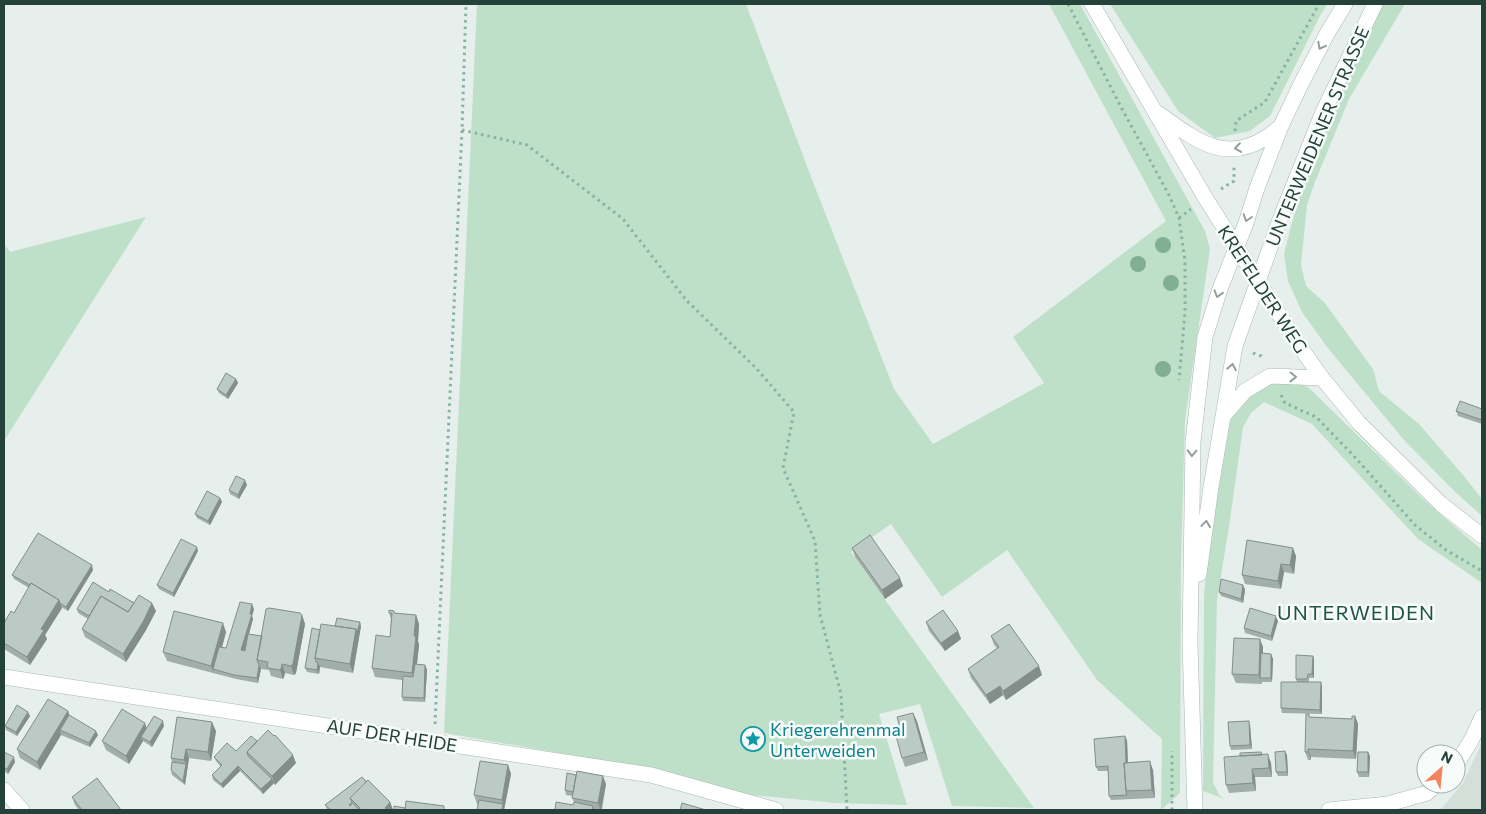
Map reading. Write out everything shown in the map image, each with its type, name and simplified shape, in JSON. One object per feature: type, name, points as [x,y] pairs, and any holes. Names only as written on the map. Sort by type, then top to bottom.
[{"type":"street","name":"KREFELDER WEG","points":[[1092,4],[1206,200],[1298,344],[1322,378],[1359,423],[1441,504],[1482,536]]},
{"type":"street","name":"UNTERWEIDENER STRASSE","points":[[1195,810],[1190,642],[1192,442],[1205,337],[1220,289],[1281,126],[1328,32],[1346,4]]},
{"type":"street","name":"UNTERWEIDENER STRASSE","points":[[1190,642],[1211,487],[1235,346],[1281,217],[1323,112],[1375,4]]},
{"type":"street","name":"UNTERWEIDENER STRASSE","points":[[1152,109],[1202,143],[1218,148],[1234,149],[1250,146],[1265,139],[1281,126]]},
{"type":"street","points":[[1224,415],[1245,391],[1270,376],[1322,378]]},
{"type":"street","name":"AUF DER HEIDE","points":[[4,676],[650,775],[776,810]]},
{"type":"street","points":[[1466,749],[1482,717]]},
{"type":"street","points":[[4,790],[22,810]]},
{"type":"street","points":[[1329,810],[1388,804],[1423,794]]},
{"type":"path","points":[[435,742],[466,4]]},
{"type":"path","points":[[1068,4],[1120,107],[1176,210],[1179,218],[1185,261],[1185,312],[1182,332],[1205,337]]},
{"type":"path","points":[[1206,200],[1234,181],[1236,121],[1265,102],[1319,4]]},
{"type":"path","points":[[462,130],[526,145],[623,219],[687,301],[756,368],[794,412],[783,468],[815,541],[820,615],[841,694],[847,810]]},
{"type":"path","points":[[1235,346],[1261,356],[1285,403],[1316,417],[1415,525],[1446,550],[1482,571]]},
{"type":"shaded area","points":[[1482,742],[1482,810],[1440,810],[1454,794],[1466,794],[1466,777]]},
{"type":"green space","points":[[477,4],[746,4],[894,389],[933,444],[1044,383],[1013,337],[1166,221],[1049,4],[1080,4],[1205,231],[1210,249],[1185,420],[1181,562],[1180,793],[1161,810],[1162,739],[1097,680],[1007,550],[942,597],[891,524],[851,552],[1034,808],[952,806],[920,704],[879,714],[907,805],[836,803],[729,793],[663,771],[444,733]]},
{"type":"green space","points":[[1110,4],[1327,4],[1270,116],[1250,131],[1215,138],[1178,111]]},
{"type":"green space","points":[[1383,4],[1405,4],[1349,99],[1315,182],[1307,205],[1301,265],[1306,286],[1324,302],[1373,369],[1379,391],[1419,424],[1463,475],[1482,499],[1482,516],[1453,490],[1404,440],[1327,347],[1302,312],[1288,281],[1284,254],[1297,203],[1359,48]]},
{"type":"green space","points":[[146,217],[4,441],[4,244],[10,252]]},
{"type":"green space","points":[[1275,380],[1294,380],[1309,388],[1424,500],[1482,550],[1482,583],[1418,539],[1312,424],[1264,402],[1251,413],[1243,427],[1217,600],[1213,782],[1219,795],[1225,799],[1203,791],[1204,596],[1209,543],[1231,417],[1239,400]]},
{"type":"building","points":[[226,373],[236,379],[226,395],[217,389]]},
{"type":"building","points":[[1460,401],[1482,409],[1482,420],[1456,411]]},
{"type":"building","points":[[236,476],[245,480],[238,495],[229,490]]},
{"type":"building","points":[[207,491],[220,498],[208,521],[195,514]]},
{"type":"building","points":[[38,533],[92,565],[66,607],[59,600],[31,583],[30,585],[12,575]]},
{"type":"building","points":[[870,535],[900,578],[882,590],[852,548]]},
{"type":"building","points":[[181,539],[197,547],[173,593],[157,585]]},
{"type":"building","points":[[1247,540],[1293,548],[1290,565],[1281,564],[1278,581],[1242,575]]},
{"type":"building","points":[[1221,579],[1243,585],[1241,599],[1219,592]]},
{"type":"building","points":[[93,582],[109,592],[110,589],[134,603],[128,612],[101,596],[89,616],[77,609]]},
{"type":"building","points":[[31,583],[59,600],[41,629],[44,630],[27,657],[4,643],[4,623],[11,611],[14,613]]},
{"type":"building","points":[[139,595],[152,603],[143,622],[123,654],[82,629],[101,596],[128,612]]},
{"type":"building","points":[[240,602],[252,604],[250,614],[252,614],[241,650],[245,651],[248,634],[262,636],[257,660],[259,665],[257,678],[234,675],[213,669],[219,647],[226,648]]},
{"type":"building","points":[[1250,608],[1276,616],[1271,636],[1244,628]]},
{"type":"building","points":[[266,609],[300,613],[302,615],[293,664],[291,666],[282,664],[280,670],[268,668],[268,662],[257,660]]},
{"type":"building","points":[[389,610],[394,611],[394,613],[416,615],[412,673],[372,668],[376,635],[390,637],[392,613],[389,613]]},
{"type":"building","points":[[943,610],[958,631],[941,643],[926,622]]},
{"type":"building","points":[[174,611],[223,623],[211,666],[163,652]]},
{"type":"building","points":[[337,618],[360,622],[357,633],[356,629],[335,626]]},
{"type":"building","points":[[321,624],[356,629],[350,664],[315,658]]},
{"type":"building","points":[[1009,624],[1039,666],[1003,691],[1000,686],[986,695],[968,669],[999,647],[991,636]]},
{"type":"building","points":[[312,628],[320,630],[315,658],[318,663],[317,670],[305,668]]},
{"type":"building","points":[[1234,638],[1260,639],[1259,675],[1232,674]]},
{"type":"building","points":[[1261,653],[1271,654],[1271,678],[1260,678]]},
{"type":"building","points":[[1296,655],[1313,656],[1312,674],[1308,674],[1307,679],[1296,679]]},
{"type":"building","points":[[415,664],[425,665],[424,698],[402,697],[403,676],[413,677]]},
{"type":"building","points":[[1281,682],[1321,682],[1320,710],[1281,708]]},
{"type":"building","points":[[48,699],[68,711],[37,762],[17,749]]},
{"type":"building","points":[[17,705],[28,712],[16,732],[5,726]]},
{"type":"building","points":[[122,709],[145,723],[126,756],[102,741]]},
{"type":"building","points":[[913,713],[924,752],[902,758],[895,732],[901,731],[897,717]]},
{"type":"building","points":[[1306,714],[1309,714],[1309,717],[1352,719],[1352,716],[1355,716],[1353,751],[1308,749],[1308,752],[1305,752]]},
{"type":"building","points":[[69,715],[96,731],[89,743],[60,730]]},
{"type":"building","points":[[154,716],[163,721],[150,742],[141,737]]},
{"type":"building","points":[[177,717],[212,722],[208,752],[186,749],[184,760],[171,758]]},
{"type":"building","points":[[1249,721],[1250,745],[1230,746],[1228,722]]},
{"type":"building","points":[[268,730],[293,755],[272,776],[247,752]]},
{"type":"building","points":[[251,736],[257,741],[247,752],[248,756],[272,779],[261,789],[238,766],[221,784],[212,775],[222,765],[214,757],[227,743],[236,751]]},
{"type":"building","points":[[1125,736],[1126,763],[1124,763],[1127,795],[1109,796],[1108,766],[1096,767],[1094,739]]},
{"type":"building","points":[[1285,751],[1287,772],[1276,772],[1275,752]]},
{"type":"building","points":[[4,752],[14,757],[7,769],[4,768]]},
{"type":"building","points":[[1261,752],[1262,755],[1240,756],[1240,753]]},
{"type":"building","points":[[1358,752],[1368,752],[1368,772],[1357,772]]},
{"type":"building","points":[[1268,754],[1269,768],[1252,769],[1253,783],[1226,785],[1224,757]]},
{"type":"building","points":[[480,761],[508,765],[502,800],[474,795]]},
{"type":"building","points":[[1150,761],[1152,790],[1126,791],[1124,763]]},
{"type":"building","points":[[172,762],[186,764],[183,781],[171,770]]},
{"type":"building","points":[[577,771],[603,776],[598,803],[572,798]]},
{"type":"building","points":[[567,773],[576,775],[573,792],[565,790]]},
{"type":"building","points":[[362,777],[366,782],[350,798],[352,802],[349,805],[353,803],[359,810],[331,810],[325,805]]},
{"type":"building","points":[[97,778],[121,810],[82,810],[72,797]]},
{"type":"building","points":[[368,780],[390,802],[385,808],[387,810],[359,810],[360,808],[350,798]]},
{"type":"building","points":[[479,800],[503,804],[502,810],[477,810]]},
{"type":"building","points":[[406,801],[444,806],[444,810],[405,810]]},
{"type":"building","points":[[556,802],[573,805],[574,802],[593,806],[592,810],[555,810]]},
{"type":"building","points":[[682,803],[706,810],[680,810]]},
{"type":"building","points":[[394,806],[405,808],[405,810],[394,810]]},
{"type":"place","name":"Kriegerehrenmal Unterweiden","points":[[753,739]]},
{"type":"district","name":"UNTERWEIDEN","points":[[1356,612]]}]
